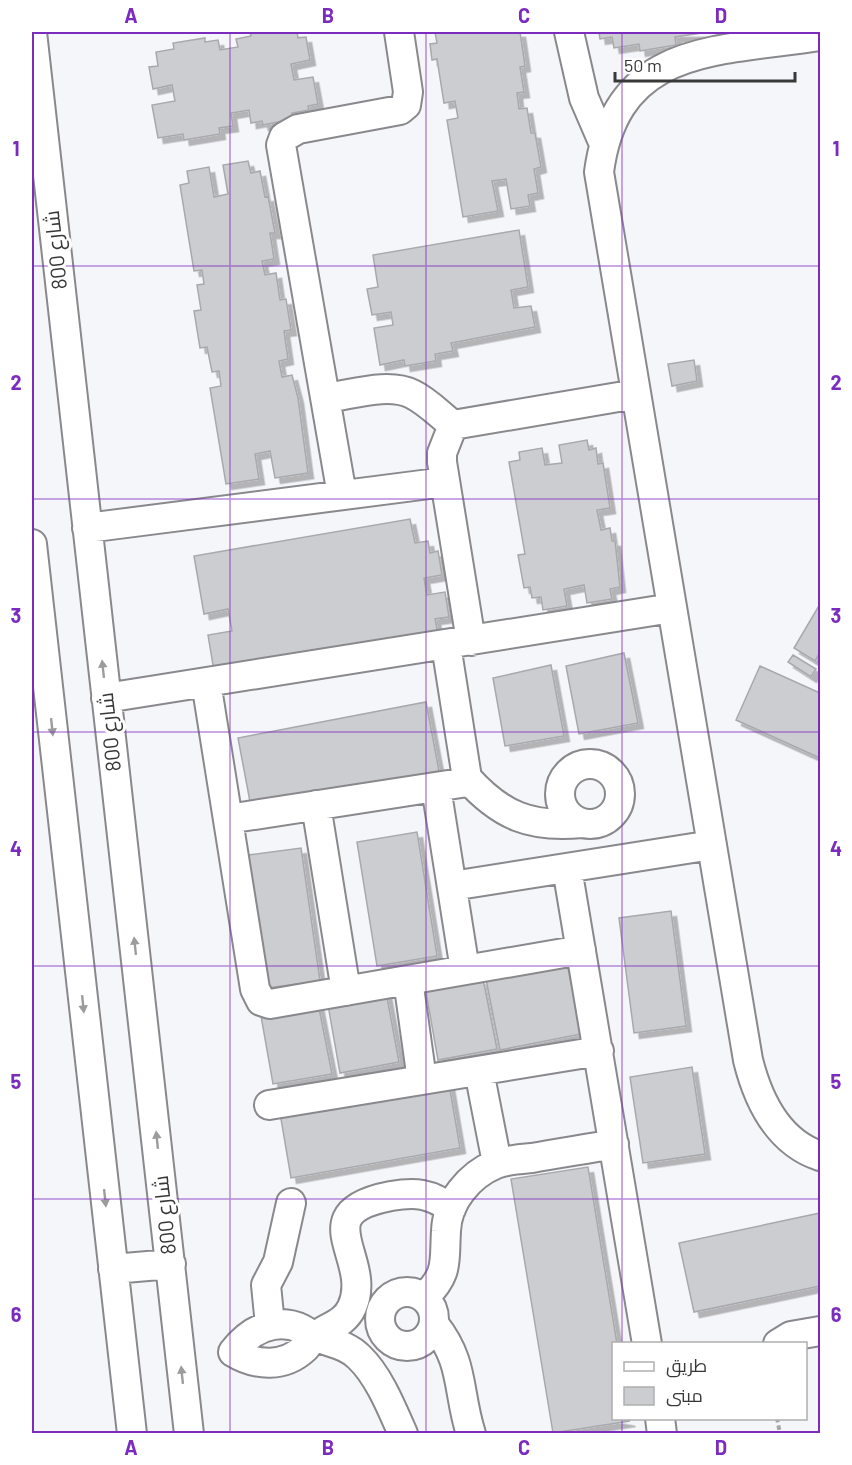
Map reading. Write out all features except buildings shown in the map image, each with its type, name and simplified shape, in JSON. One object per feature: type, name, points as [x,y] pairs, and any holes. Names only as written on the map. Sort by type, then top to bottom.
[{"type":"street","name":"شارع 800","points":[[32,32],[189,1434]]},
{"type":"street","points":[[342,495],[281,145],[284,137],[298,129],[400,110],[406,105],[408,92],[399,32]]},
{"type":"street","points":[[569,32],[584,98],[603,142]]},
{"type":"street","points":[[820,36],[758,38],[686,57],[658,69],[633,88],[615,113],[603,142],[599,172],[755,1089],[769,1116],[789,1138],[820,1156]]},
{"type":"street","points":[[325,398],[401,390],[414,395],[453,425],[636,394]]},
{"type":"street","points":[[453,425],[442,453],[467,778],[484,798],[514,816],[530,822],[556,825],[587,824],[598,863]]},
{"type":"street","points":[[87,528],[445,482]]},
{"type":"street","points":[[32,544],[132,1434]]},
{"type":"street","points":[[106,698],[672,608]]},
{"type":"street","points":[[206,682],[255,989],[261,1001],[270,1004],[581,950]]},
{"type":"street","points":[[228,819],[461,783],[467,778]]},
{"type":"street","points":[[436,787],[465,970]]},
{"type":"street","points":[[316,805],[346,991]]},
{"type":"street","points":[[452,886],[712,845]]},
{"type":"street","points":[[567,868],[647,1342]]},
{"type":"street","points":[[408,980],[422,1080]]},
{"type":"street","points":[[269,1105],[599,1051]]},
{"type":"street","points":[[478,1071],[497,1163]]},
{"type":"street","points":[[465,1430],[459,1367],[429,1311],[407,1292],[389,1299],[383,1306],[380,1324],[390,1341],[408,1347],[425,1340],[429,1311],[445,1270],[446,1230],[451,1209],[462,1189],[477,1174],[497,1163],[614,1144]]},
{"type":"street","points":[[403,1434],[370,1369],[359,1356],[330,1339],[314,1336],[301,1328],[286,1324],[270,1325],[255,1330],[242,1340],[233,1352],[246,1360],[261,1364],[277,1363],[292,1358],[305,1348],[314,1336],[342,1321],[352,1308],[356,1292],[345,1225],[350,1214],[358,1205],[414,1192],[440,1200],[451,1209]]},
{"type":"street","points":[[270,1325],[266,1285],[278,1262],[291,1203]]},
{"type":"street","points":[[113,1269],[171,1264]]},
{"type":"street","points":[[314,1336],[380,1324]]},
{"type":"street","points":[[781,1342],[791,1336],[820,1331]]}]
